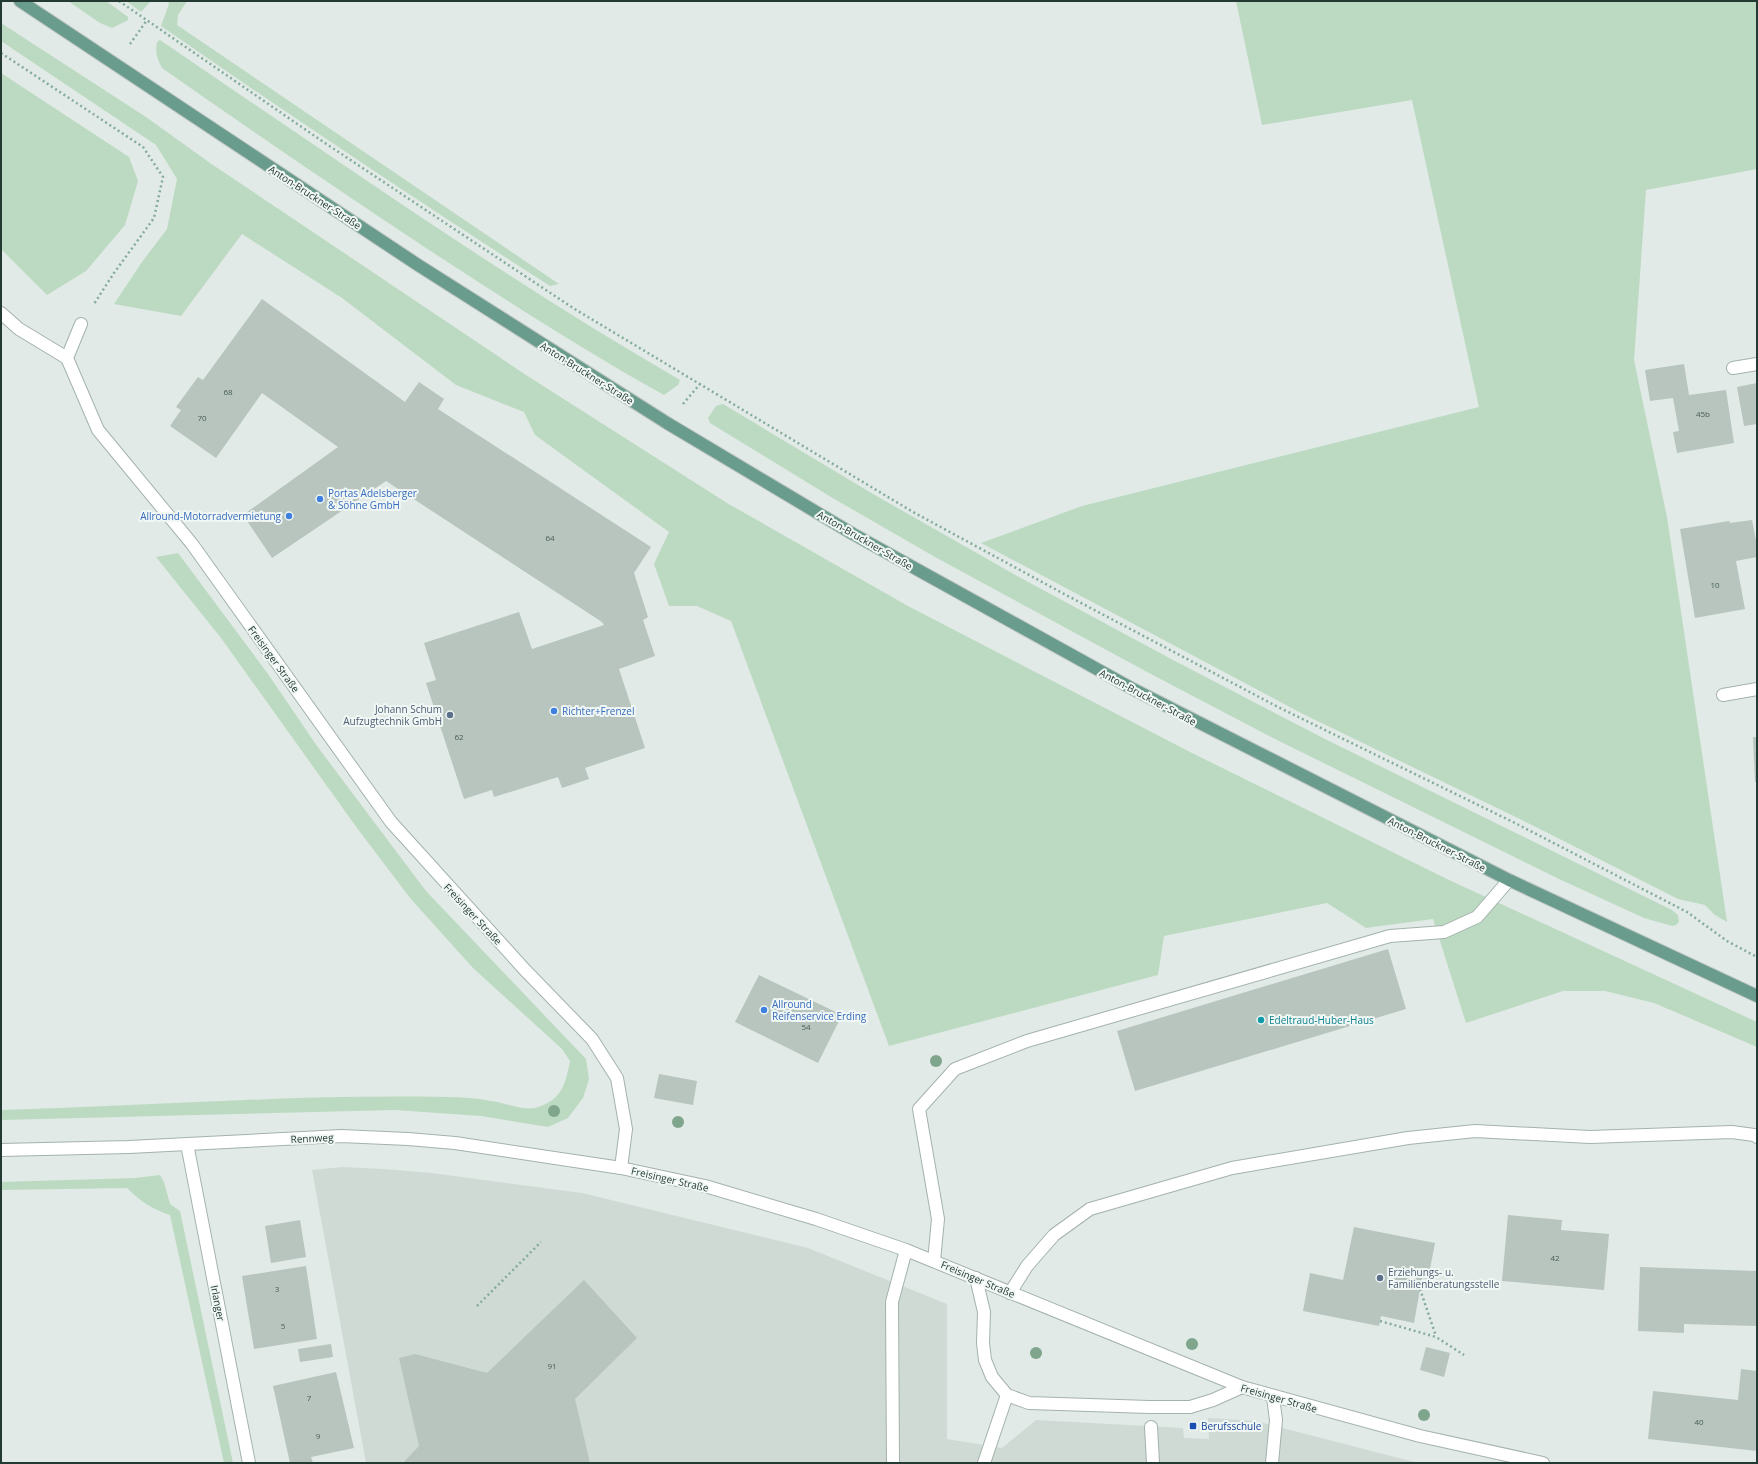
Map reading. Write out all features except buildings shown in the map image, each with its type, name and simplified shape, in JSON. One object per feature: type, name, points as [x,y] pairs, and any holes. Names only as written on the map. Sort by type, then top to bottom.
[{"type":"main road","name":"Anton-Bruckner-Straße","points":[[20,1],[418,265],[667,423],[853,534],[1133,690],[1509,880],[1757,996]]},
{"type":"street","points":[[1,313],[19,329],[67,358],[81,324]]},
{"type":"street","name":"Freisinger Straße","points":[[67,358],[98,430],[192,544],[391,822],[525,970],[592,1039],[617,1078],[626,1129],[621,1168],[705,1186],[816,1219],[906,1250],[1242,1387],[1273,1397],[1420,1436],[1543,1463]]},
{"type":"street","points":[[1733,368],[1757,364]]},
{"type":"street","points":[[1723,695],[1757,689]]},
{"type":"street","points":[[934,1261],[938,1219],[919,1109],[955,1069],[1027,1041],[1390,936],[1444,932],[1477,917],[1509,880]]},
{"type":"street","points":[[1010,1293],[1027,1266],[1054,1234],[1090,1209],[1232,1168],[1408,1138],[1475,1131],[1590,1137],[1732,1132],[1754,1135],[1757,1137]]},
{"type":"street","name":"Rennweg","points":[[1,1150],[129,1148],[341,1136],[408,1139],[491,1147],[621,1168]]},
{"type":"street","name":"Irlanger","points":[[187,1144],[249,1463]]},
{"type":"street","points":[[893,1463],[892,1302],[906,1250]]},
{"type":"street","points":[[976,1278],[984,1312],[985,1360],[992,1378],[1007,1395],[1029,1403],[1190,1407],[1213,1400],[1242,1387]]},
{"type":"street","points":[[984,1463],[1007,1395]]},
{"type":"street","points":[[1272,1463],[1276,1420],[1273,1397]]},
{"type":"street","points":[[1151,1427],[1153,1463]]},
{"type":"path","points":[[119,1],[322,141],[573,308],[913,512],[1278,707],[1513,822],[1687,912],[1727,941],[1757,957]]},
{"type":"path","points":[[116,66],[147,20]]},
{"type":"path","points":[[1,53],[143,146],[163,177],[154,218],[114,272],[81,324]]},
{"type":"path","points":[[477,1306],[541,1242]]},
{"type":"path","points":[[1420,1289],[1436,1337]]},
{"type":"path","points":[[1380,1321],[1436,1337],[1464,1355]]},
{"type":"shaded area","points":[[342,1167],[432,1173],[582,1193],[808,1248],[947,1304],[947,1439],[1002,1448],[1036,1420],[1183,1428],[1184,1438],[1209,1439],[1208,1418],[1256,1421],[1418,1463],[366,1463],[312,1170]]},
{"type":"green space","points":[[68,1],[106,1],[128,17],[128,20],[112,28],[100,23]]},
{"type":"green space","points":[[126,1],[151,1],[141,12]]},
{"type":"green space","points":[[167,1],[187,1],[178,15],[177,25],[559,284],[550,286],[354,158],[161,26],[169,4]]},
{"type":"green space","points":[[1236,1],[1757,1],[1757,169],[1646,190],[1634,360],[1667,517],[1727,922],[1715,915],[1705,905],[1678,899],[1534,826],[1303,714],[981,543],[1082,506],[1479,407],[1412,100],[1262,125]]},
{"type":"green space","points":[[1,23],[146,117],[210,163],[526,375],[727,503],[908,606],[1192,753],[1449,880],[1757,1022],[1757,1047],[1654,1003],[1605,991],[1563,991],[1466,1023],[1433,919],[1366,928],[1327,903],[1164,936],[1158,975],[889,1046],[731,621],[697,606],[669,606],[654,564],[669,532],[535,435],[524,412],[456,385],[342,298],[242,234],[181,316],[114,304],[142,262],[167,229],[177,179],[156,145],[1,41]]},
{"type":"green space","points":[[160,40],[352,171],[482,257],[613,340],[680,380],[678,385],[664,395],[574,343],[429,250],[162,68],[156,52],[157,42]]},
{"type":"green space","points":[[1,73],[129,157],[138,181],[125,225],[86,271],[47,295],[1,249]]},
{"type":"green space","points":[[723,404],[873,494],[1019,577],[1173,660],[1325,739],[1672,910],[1678,915],[1679,922],[1672,926],[1644,918],[1559,879],[1277,740],[1149,673],[935,557],[831,497],[710,423],[708,418],[716,406]]},
{"type":"green space","points":[[178,553],[268,674],[317,746],[426,891],[586,1059],[589,1079],[583,1098],[568,1118],[548,1127],[481,1116],[395,1110],[1,1120],[1,1110],[334,1097],[463,1097],[497,1102],[522,1108],[535,1108],[548,1103],[559,1094],[565,1082],[570,1061],[562,1049],[473,968],[410,898],[357,828],[221,638],[156,557]]},
{"type":"green space","points":[[160,1175],[164,1182],[170,1204],[180,1211],[233,1463],[224,1463],[170,1215],[147,1204],[127,1188],[1,1190],[1,1182],[135,1178]]},
{"type":"place","name":"Portas Adelsberger & Söhne GmbH","points":[[320,499]]},
{"type":"place","name":"Allround-Motorradvermietung","points":[[289,516]]},
{"type":"place","name":"Richter+Frenzel","points":[[554,711]]},
{"type":"place","name":"Johann Schum Aufzugtechnik GmbH","points":[[450,715]]},
{"type":"place","name":"Allround Reifenservice Erding","points":[[764,1010]]},
{"type":"place","name":"Edeltraud-Huber-Haus","points":[[1261,1020]]},
{"type":"place","name":"Erziehungs- u. Familienberatungsstelle","points":[[1380,1278]]},
{"type":"place","name":"Berufsschule","points":[[1193,1426]]}]
